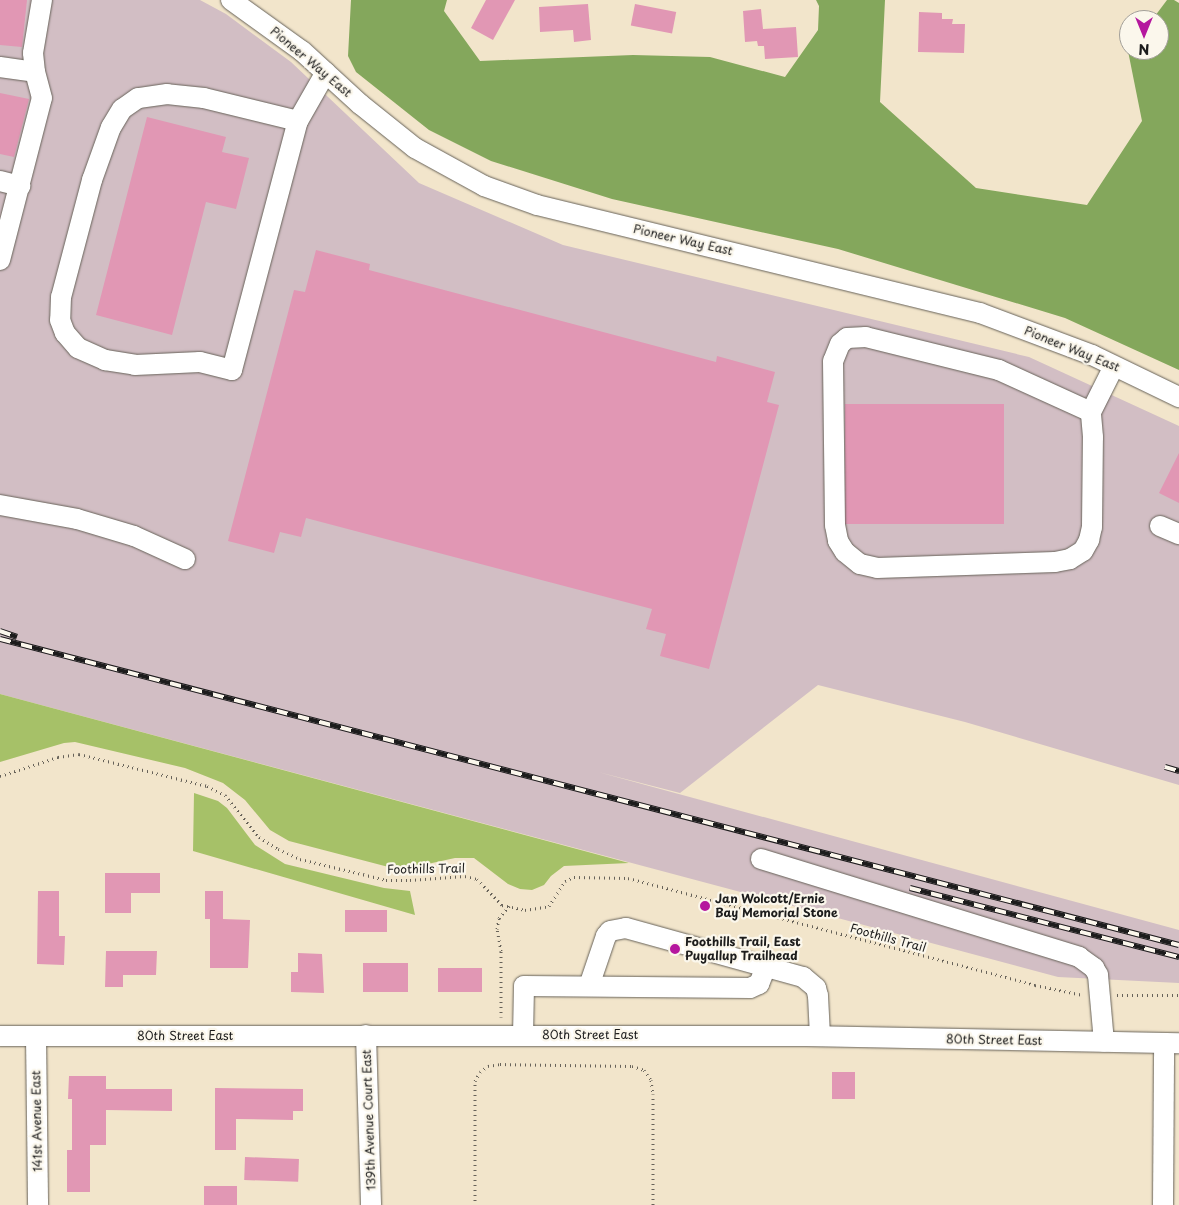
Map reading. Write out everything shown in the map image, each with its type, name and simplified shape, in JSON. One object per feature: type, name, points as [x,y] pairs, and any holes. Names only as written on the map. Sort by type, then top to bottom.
[{"type":"street","points":[[0,260],[42,98],[35,72],[33,53],[42,0]]},
{"type":"street","name":"Pioneer Way East","points":[[231,0],[287,39],[415,148],[484,186],[537,205],[980,313],[1092,355],[1179,397]]},
{"type":"street","points":[[0,67],[35,72]]},
{"type":"street","points":[[298,121],[204,98],[167,94],[138,98],[122,109],[111,127],[92,180],[61,297],[60,320],[65,333],[78,348],[105,360],[135,365],[200,362],[232,370],[298,121],[326,72]]},
{"type":"street","points":[[0,181],[20,186]]},
{"type":"street","points":[[1091,412],[999,370],[866,337],[847,338],[840,344],[833,361],[835,525],[838,541],[845,552],[860,564],[876,568],[1055,562],[1070,559],[1083,551],[1089,540],[1092,527],[1093,437],[1091,412],[1114,366]]},
{"type":"street","points":[[0,505],[77,519],[134,536],[185,559]]},
{"type":"street","points":[[1160,526],[1179,534]]},
{"type":"street","points":[[761,859],[1078,957],[1094,968],[1098,975],[1104,1042]]},
{"type":"street","points":[[589,986],[606,936],[610,931],[626,928],[803,977],[816,988],[820,1036]]},
{"type":"street","points":[[523,1035],[524,986],[750,988],[759,984],[766,967]]},
{"type":"street","name":"139th Avenue Court East","points":[[366,1035],[371,1205]]},
{"type":"street","name":"80th Street East","points":[[0,1036],[820,1036],[1171,1043]]},
{"type":"street","name":"141st Avenue East","points":[[36,1036],[38,1205]]},
{"type":"street","points":[[1163,1205],[1171,1043]]},
{"type":"path","name":"Foothills Trail","points":[[0,776],[58,757],[79,754],[198,784],[225,795],[259,837],[278,849],[300,858],[386,880],[465,876],[477,879],[502,904],[525,910],[549,906],[565,881],[574,877],[628,878],[1035,985],[1081,994],[1179,995]]},
{"type":"path","points":[[501,1017],[501,951],[496,929],[499,918],[508,906]]},
{"type":"path","points":[[475,1205],[475,1081],[480,1072],[488,1066],[500,1064],[632,1066],[644,1070],[651,1080],[653,1094],[653,1205]]},
{"type":"shaded area","points":[[0,0],[200,0],[226,14],[291,62],[419,183],[563,245],[1029,357],[1179,426],[1179,785],[965,722],[818,685],[680,793],[598,772],[1179,930],[1179,983],[1058,977],[0,694]]},
{"type":"green space","points":[[351,0],[447,0],[444,11],[480,61],[633,55],[710,57],[785,77],[818,30],[819,6],[816,0],[885,0],[880,102],[976,188],[1087,205],[1142,121],[1130,60],[1169,60],[1169,10],[1160,10],[1167,0],[1174,0],[1179,3],[1179,370],[1065,318],[838,249],[612,199],[491,161],[429,130],[356,72],[348,56]]},
{"type":"green space","points":[[0,694],[629,863],[564,866],[551,876],[544,885],[532,890],[520,889],[508,884],[474,858],[455,858],[400,870],[289,841],[270,830],[245,800],[223,783],[185,768],[75,742],[64,743],[0,762]]},
{"type":"green space","points":[[194,793],[218,801],[227,808],[255,845],[285,864],[384,888],[410,891],[415,915],[193,851]]},
{"type":"building","points":[[0,0],[27,0],[22,47],[0,45]]},
{"type":"building","points":[[486,0],[515,0],[493,40],[471,28]]},
{"type":"building","points":[[588,4],[591,40],[574,42],[573,30],[540,32],[539,7]]},
{"type":"building","points":[[635,4],[676,12],[672,34],[631,26]]},
{"type":"building","points":[[761,9],[763,29],[796,27],[798,57],[765,59],[764,46],[758,46],[757,41],[745,42],[743,11]]},
{"type":"building","points":[[919,12],[942,13],[942,19],[953,19],[952,24],[965,24],[964,53],[918,52]]},
{"type":"building","points":[[0,93],[29,99],[14,157],[0,154]]},
{"type":"building","points":[[147,117],[226,137],[222,152],[249,158],[236,209],[206,202],[172,335],[96,315]]},
{"type":"building","points":[[316,250],[370,264],[369,270],[716,362],[717,356],[775,372],[767,402],[779,405],[709,669],[660,656],[666,634],[646,629],[652,609],[306,518],[301,537],[280,532],[274,553],[228,541],[294,290],[305,292]]},
{"type":"building","points":[[845,404],[1004,404],[1004,524],[845,524]]},
{"type":"building","points":[[1179,453],[1179,503],[1159,493]]},
{"type":"building","points":[[105,873],[160,873],[160,893],[131,893],[131,913],[105,913]]},
{"type":"building","points":[[38,891],[59,891],[59,936],[65,936],[64,965],[37,964]]},
{"type":"building","points":[[205,891],[223,891],[223,919],[250,920],[248,968],[210,968],[210,919],[205,919]]},
{"type":"building","points":[[345,910],[387,910],[387,932],[345,932]]},
{"type":"building","points":[[106,951],[157,951],[156,975],[123,975],[123,987],[105,987]]},
{"type":"building","points":[[298,953],[322,954],[324,993],[291,992],[291,972],[298,972]]},
{"type":"building","points":[[363,963],[408,963],[408,992],[363,992]]},
{"type":"building","points":[[438,968],[482,968],[482,992],[438,992]]},
{"type":"building","points":[[832,1072],[855,1072],[855,1099],[832,1099]]},
{"type":"building","points":[[69,1076],[106,1076],[106,1089],[172,1089],[172,1111],[106,1110],[106,1145],[90,1145],[90,1192],[67,1192],[67,1150],[72,1150],[72,1099],[68,1099]]},
{"type":"building","points":[[215,1088],[303,1089],[303,1111],[293,1111],[293,1120],[236,1119],[236,1150],[215,1150]]},
{"type":"building","points":[[245,1157],[299,1159],[298,1182],[244,1180]]},
{"type":"building","points":[[204,1186],[237,1186],[237,1205],[204,1205]]},
{"type":"railway","points":[[0,631],[17,637]]},
{"type":"railway","points":[[0,639],[1179,945]]},
{"type":"railway","points":[[1165,767],[1179,771]]},
{"type":"railway","points":[[910,888],[1179,957]]},
{"type":"place","name":"Jan Wolcott/Ernie Bay Memorial Stone","points":[[705,906]]},
{"type":"place","name":"Foothills Trail, East Puyallup Trailhead","points":[[675,949]]}]
